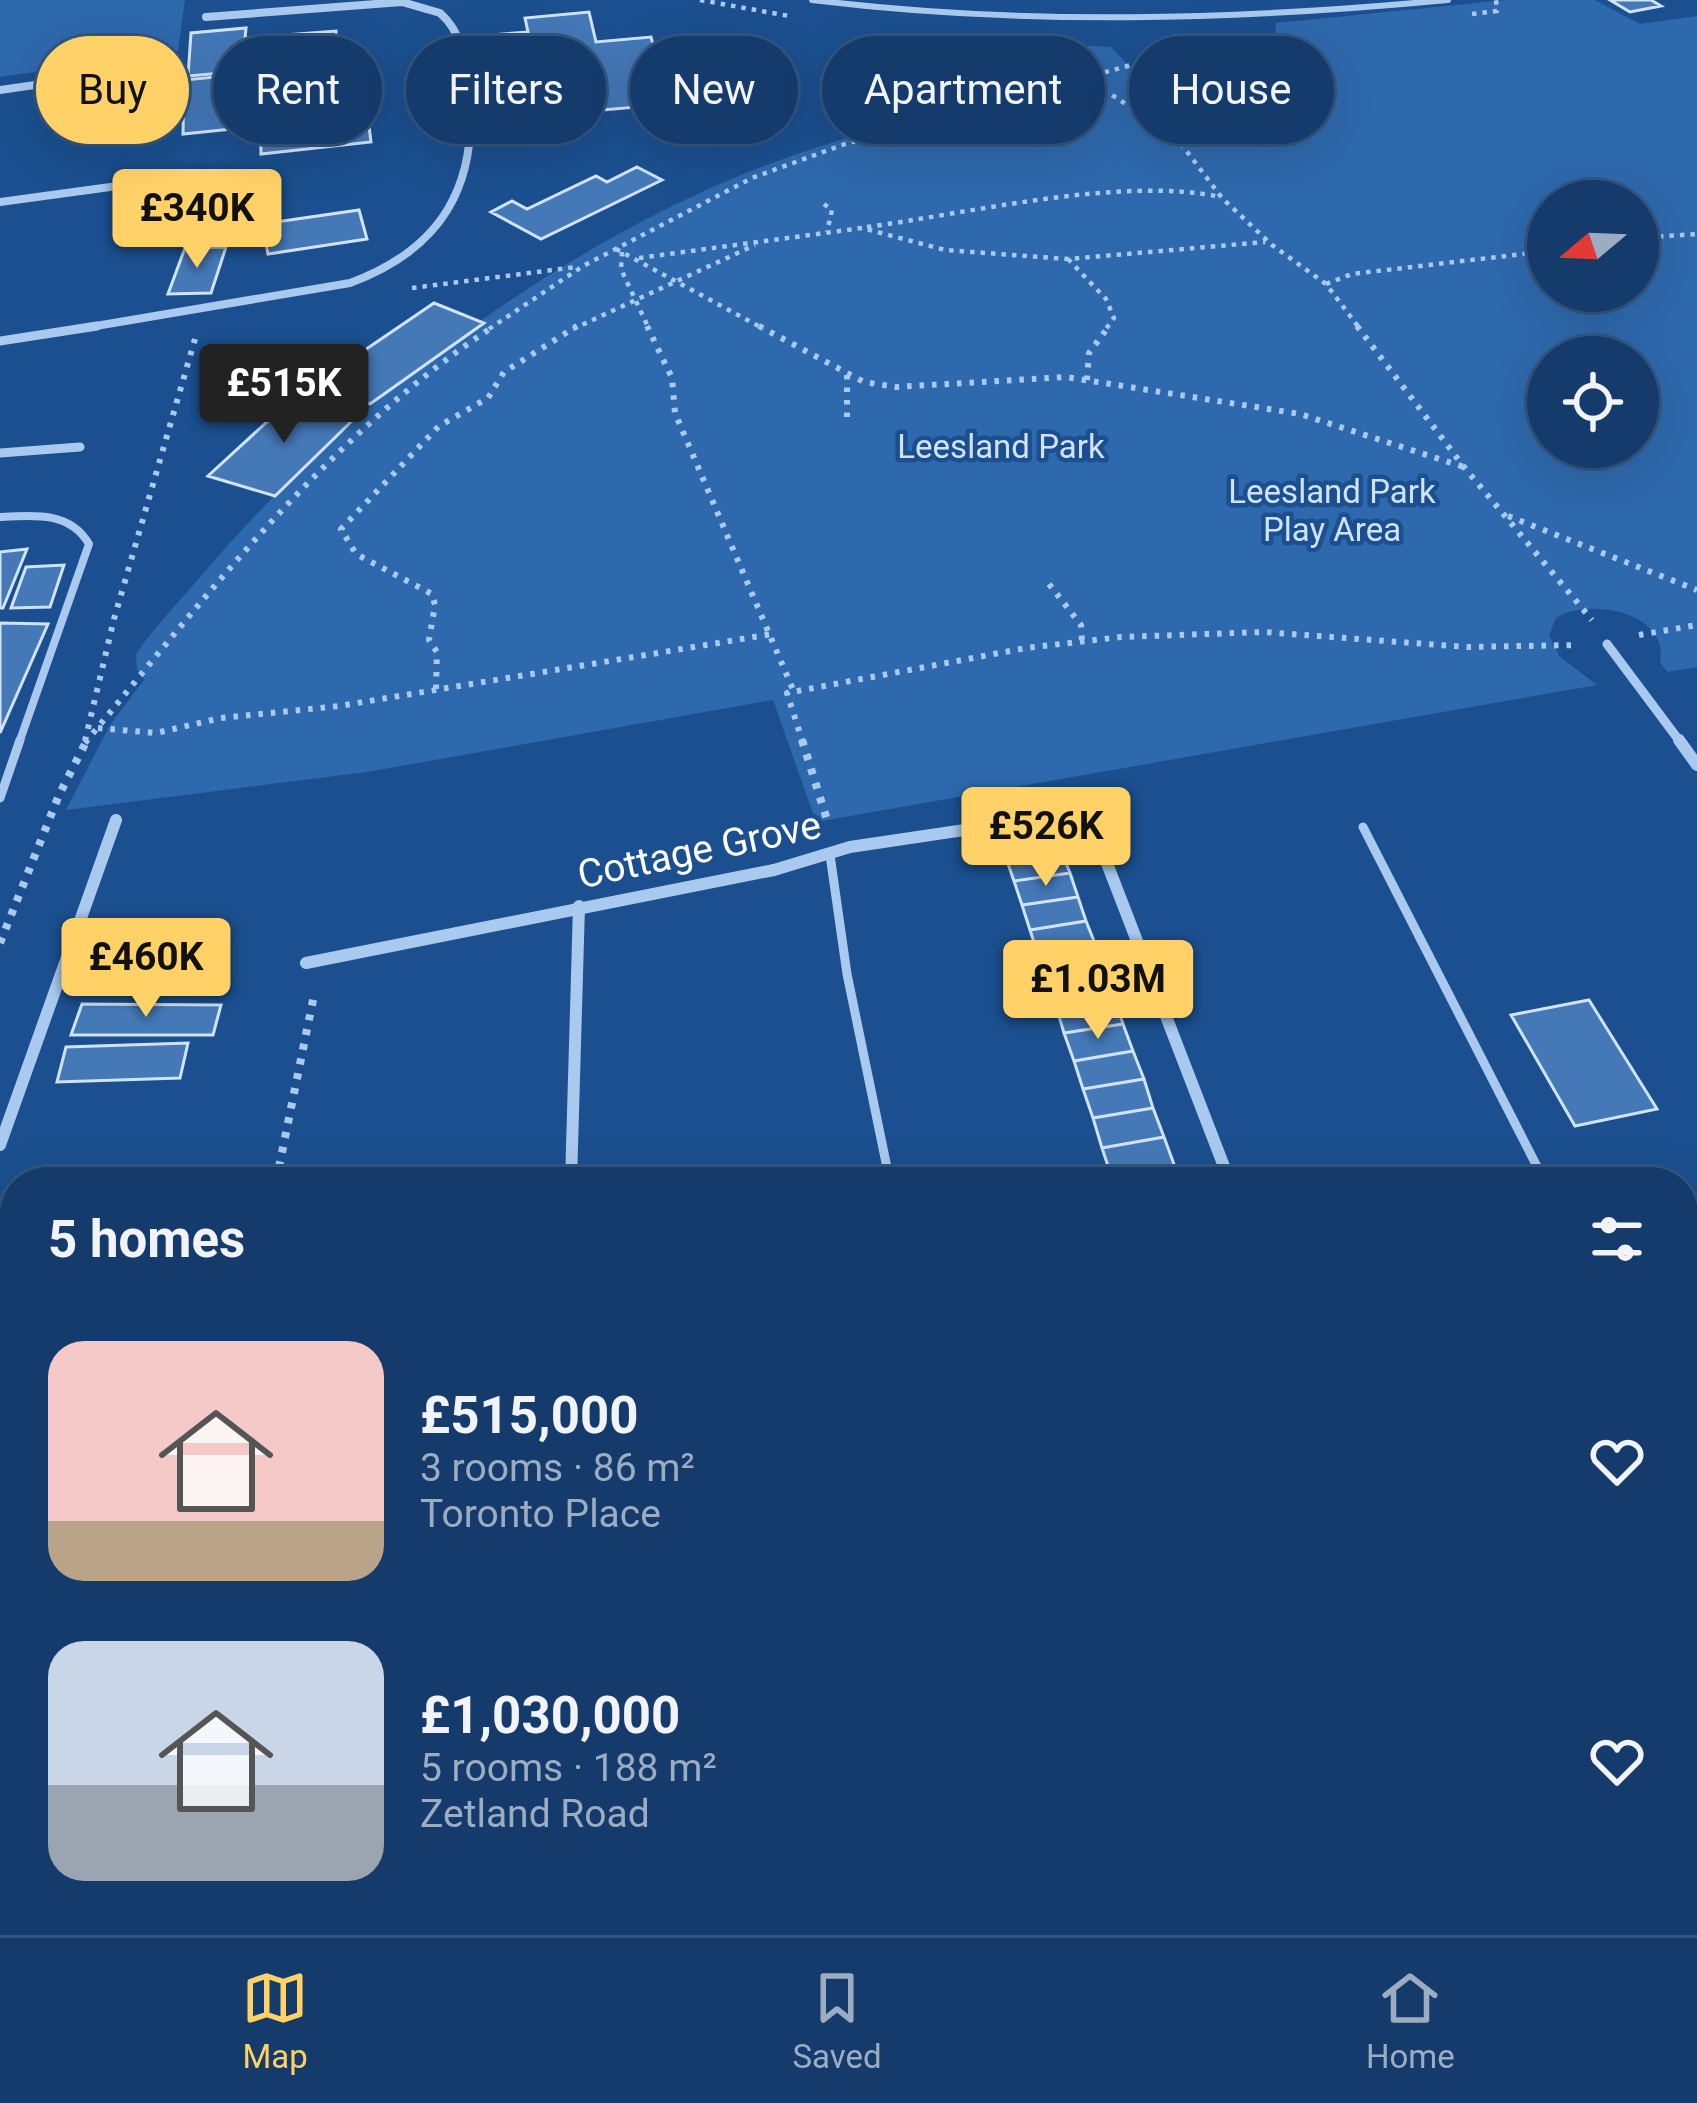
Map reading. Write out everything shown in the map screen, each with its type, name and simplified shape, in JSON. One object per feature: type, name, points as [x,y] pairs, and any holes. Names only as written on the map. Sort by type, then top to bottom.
[{"type":"street","points":[[0,340],[201,311],[370,277],[401,260],[433,232],[455,197],[470,148],[462,46],[449,18],[428,7],[362,2],[294,4],[206,17]]},
{"type":"street","points":[[0,90],[36,85]]},
{"type":"street","points":[[0,202],[214,173]]},
{"type":"street","points":[[0,453],[80,447]]},
{"type":"street","points":[[1607,644],[1697,765]]},
{"type":"street","name":"Cottage Grove","points":[[306,963],[774,870],[834,853],[1052,817],[1082,821],[1098,840],[1224,1167]]},
{"type":"street","points":[[0,1145],[116,820]]},
{"type":"street","points":[[571,1167],[579,906]]},
{"type":"lane","points":[[812,0],[916,12],[1123,22],[1273,16],[1448,0]]},
{"type":"lane","points":[[0,517],[61,520],[81,530],[88,544],[0,798]]},
{"type":"lane","points":[[1363,827],[1537,1167]]},
{"type":"lane","points":[[834,853],[847,974],[887,1167]]},
{"type":"path","points":[[1453,16],[1497,11],[1496,0]]},
{"type":"path","points":[[1105,91],[1175,137],[1197,180],[1326,284],[1607,644]]},
{"type":"path","points":[[0,943],[58,795],[85,743],[274,516],[369,421],[439,362],[584,266],[721,192],[850,144]]},
{"type":"path","points":[[638,258],[1167,188],[1197,180]]},
{"type":"path","points":[[1167,188],[1222,198]]},
{"type":"path","points":[[824,204],[832,210],[827,232]]},
{"type":"path","points":[[862,228],[945,250],[1068,259],[1252,240],[1272,245]]},
{"type":"path","points":[[1659,237],[1697,234]]},
{"type":"path","points":[[436,689],[436,652],[429,640],[435,605],[432,594],[356,554],[341,529],[394,468],[440,426],[488,398],[504,372],[594,315],[755,245]]},
{"type":"path","points":[[618,250],[847,375],[896,387],[1046,375],[1088,380],[1300,414],[1464,466]]},
{"type":"path","points":[[618,250],[622,269],[672,378],[675,413],[794,692]]},
{"type":"path","points":[[1326,284],[1352,274],[1527,253]]},
{"type":"path","points":[[1068,259],[1106,299],[1114,318],[1090,353],[1088,380]]},
{"type":"path","points":[[370,277],[405,288],[584,266]]},
{"type":"path","points":[[85,743],[114,620],[175,421],[201,311]]},
{"type":"path","points":[[847,375],[847,422]]},
{"type":"path","points":[[1507,516],[1697,590]]},
{"type":"path","points":[[1049,584],[1081,625],[1082,642]]},
{"type":"path","points":[[1656,632],[1697,626]]},
{"type":"path","points":[[834,853],[787,693],[1082,642],[1264,632],[1467,647],[1607,644]]},
{"type":"path","points":[[97,728],[156,733],[274,709],[340,706],[772,634]]},
{"type":"path","points":[[279,1167],[322,960]]},
{"type":"green space","points":[[0,0],[185,0],[180,36],[36,36],[36,72],[0,77]]},
{"type":"green space","name":"Leesland Park","points":[[1505,0],[1595,0],[1640,24],[1697,16],[1697,667],[1667,672],[1660,662],[1660,645],[1640,621],[1624,613],[1587,609],[1556,618],[1549,635],[1559,656],[1597,685],[816,822],[773,700],[367,772],[66,810],[110,725],[144,680],[136,654],[201,576],[319,453],[454,340],[527,289],[679,203],[829,144],[1105,144],[1105,47],[1129,66],[1129,144],[1334,144],[1334,36],[1275,36],[1276,23]]},
{"type":"building","points":[[1610,0],[1651,0],[1661,6],[1630,12]]},
{"type":"building","points":[[589,12],[595,36],[489,36],[528,32],[525,18]]},
{"type":"building","points":[[246,28],[245,36],[213,36],[213,74],[189,76],[191,33]]},
{"type":"building","points":[[336,31],[336,36],[271,36]]},
{"type":"building","points":[[630,39],[630,108],[606,110],[606,41]]},
{"type":"building","points":[[213,77],[213,131],[189,133],[189,80]]},
{"type":"building","points":[[261,144],[353,144],[261,154]]},
{"type":"building","points":[[637,167],[662,180],[541,239],[491,212],[512,201],[527,209],[596,176],[607,182]]},
{"type":"building","points":[[359,210],[367,239],[268,254],[262,224]]},
{"type":"building","points":[[226,247],[211,293],[168,294],[185,248]]},
{"type":"building","points":[[434,303],[484,323],[370,404],[318,382]]},
{"type":"building","points":[[294,397],[359,414],[275,496],[208,476]]},
{"type":"building","points":[[27,549],[3,608],[0,608],[0,552]]},
{"type":"building","points":[[64,565],[50,607],[11,608],[26,567]]},
{"type":"building","points":[[0,623],[48,624],[0,733]]},
{"type":"building","points":[[1061,850],[1070,873],[1014,881],[1006,858]]},
{"type":"building","points":[[1070,873],[1078,897],[1022,905],[1014,881]]},
{"type":"building","points":[[1078,897],[1086,921],[1030,930],[1022,905]]},
{"type":"building","points":[[1086,921],[1096,946],[1038,954],[1030,930]]},
{"type":"building","points":[[1096,946],[1105,971],[1047,980],[1038,954]]},
{"type":"building","points":[[1105,971],[1114,997],[1056,1006],[1047,980]]},
{"type":"building","points":[[1114,997],[1123,1024],[1064,1033],[1056,1006]]},
{"type":"building","points":[[1589,1000],[1657,1109],[1575,1126],[1511,1015]]},
{"type":"building","points":[[82,1004],[221,1005],[213,1035],[71,1035]]},
{"type":"building","points":[[1123,1024],[1133,1051],[1074,1061],[1064,1033]]},
{"type":"building","points":[[188,1043],[180,1078],[57,1082],[66,1047]]},
{"type":"building","points":[[1133,1051],[1144,1079],[1083,1089],[1074,1061]]},
{"type":"building","points":[[1144,1079],[1153,1108],[1093,1118],[1083,1089]]},
{"type":"building","points":[[1153,1108],[1164,1137],[1102,1148],[1093,1118]]},
{"type":"building","points":[[1164,1137],[1175,1167],[1108,1167],[1102,1148]]},
{"type":"park label","name":"Leesland Park Play Area","points":[[1332,510]]}]
